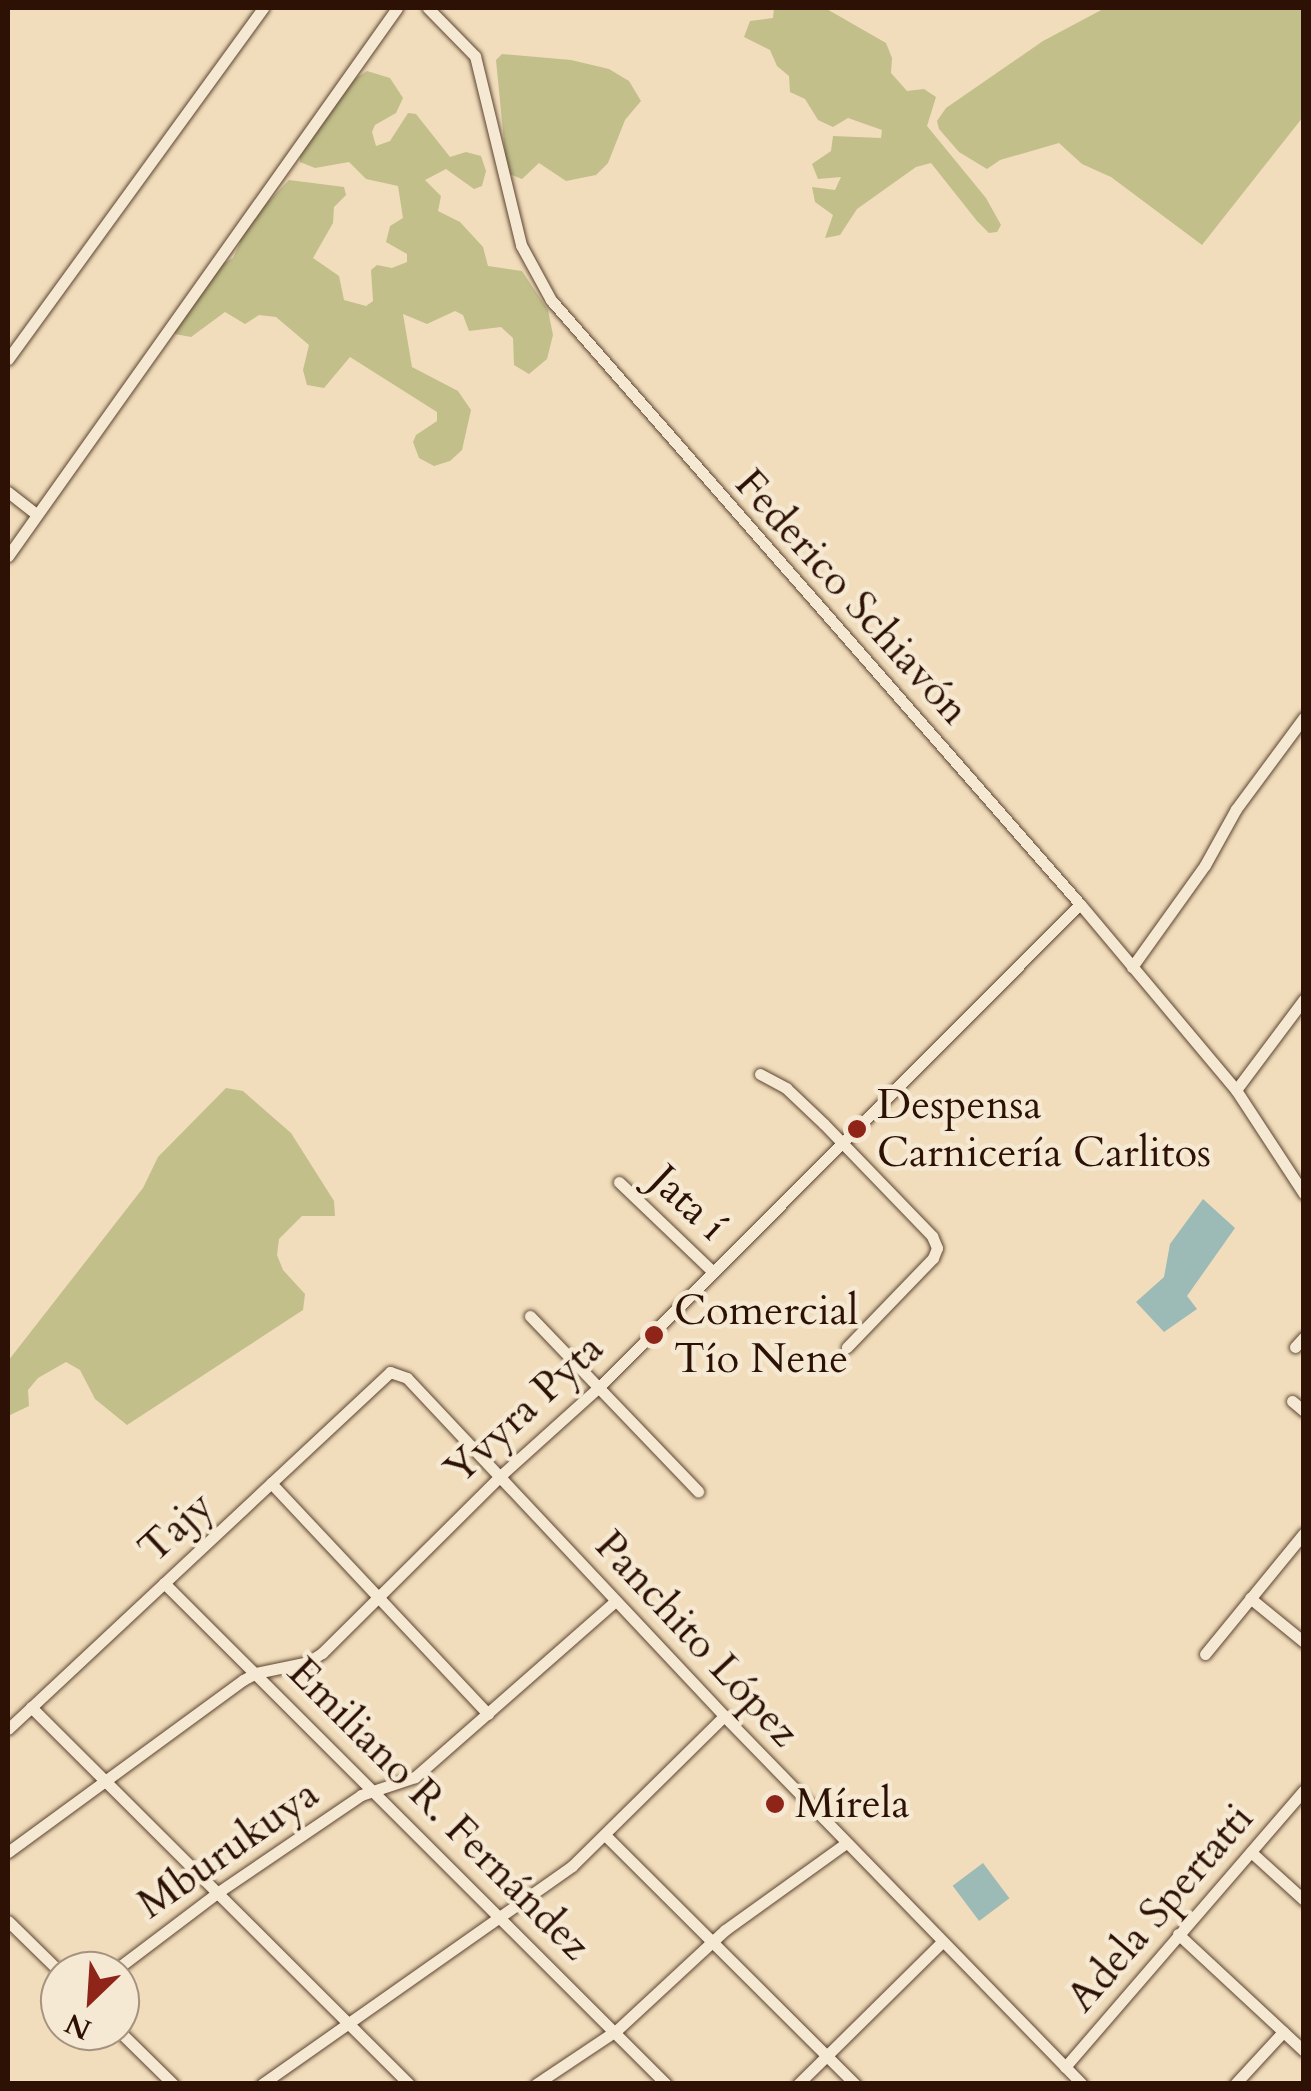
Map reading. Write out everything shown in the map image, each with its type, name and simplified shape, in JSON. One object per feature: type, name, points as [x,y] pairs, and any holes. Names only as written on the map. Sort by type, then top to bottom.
[{"type":"street","points":[[8,359],[262,8]]},
{"type":"street","points":[[8,556],[397,8]]},
{"type":"street","name":"Federico Schiavón","points":[[428,8],[475,56],[521,246],[551,300],[1080,904],[1236,1090],[1302,1185]]},
{"type":"street","points":[[8,492],[36,514]]},
{"type":"street","points":[[1132,967],[1205,865],[1247,793],[1304,717]]},
{"type":"street","name":"Yvyra Pyta","points":[[8,1852],[256,1673],[308,1662],[499,1477],[600,1386],[1080,904]]},
{"type":"street","points":[[1236,1090],[1304,999]]},
{"type":"street","points":[[760,1074],[786,1088],[932,1236],[936,1248],[933,1258],[847,1347]]},
{"type":"street","name":"Jata í","points":[[618,1182],[712,1271]]},
{"type":"street","points":[[530,1316],[698,1491]]},
{"type":"street","name":"Panchito López","points":[[390,1372],[407,1378],[724,1716],[1079,2083]]},
{"type":"street","name":"Tajy","points":[[8,1729],[390,1372]]},
{"type":"street","points":[[1292,1401],[1304,1411]]},
{"type":"street","points":[[271,1483],[488,1714]]},
{"type":"street","points":[[1205,1654],[1304,1533]]},
{"type":"street","name":"Emiliano R. Fernández","points":[[164,1583],[617,2030],[666,2084]]},
{"type":"street","points":[[1250,1598],[1304,1642]]},
{"type":"street","name":"Mburukuya","points":[[140,1951],[217,1893],[372,1792],[415,1776],[615,1601]]},
{"type":"street","points":[[32,1707],[409,2084]]},
{"type":"street","points":[[262,2084],[572,1866],[724,1716]]},
{"type":"street","name":"Adela Spertatti","points":[[1066,2067],[1304,1790]]},
{"type":"street","points":[[605,1835],[856,2084]]},
{"type":"street","points":[[536,2084],[617,2030],[714,1940],[846,1842]]},
{"type":"street","points":[[1251,1852],[1304,1900]]},
{"type":"street","points":[[8,1920],[40,1952]]},
{"type":"street","points":[[1178,1934],[1304,2051]]},
{"type":"street","points":[[798,2084],[941,1943]]},
{"type":"street","points":[[1235,2084],[1283,2032]]},
{"type":"street","points":[[139,2051],[172,2084]]},
{"type":"shaded area","points":[[774,8],[825,8],[886,43],[892,58],[891,73],[907,91],[924,89],[936,97],[927,126],[986,198],[1001,225],[997,232],[989,233],[977,221],[931,163],[916,167],[857,209],[840,235],[825,238],[833,215],[815,202],[812,187],[835,190],[841,177],[818,179],[812,164],[831,151],[833,136],[881,138],[882,130],[848,118],[833,127],[818,120],[805,99],[790,92],[789,76],[777,66],[770,50],[744,37],[750,21],[773,18]]},
{"type":"shaded area","points":[[1105,8],[1303,8],[1303,117],[1202,245],[1111,177],[1082,164],[1059,143],[1000,160],[987,169],[959,152],[939,129],[937,121],[946,108],[1043,41]]},
{"type":"shaded area","points":[[502,54],[571,60],[609,69],[629,81],[641,101],[625,120],[608,163],[596,175],[566,181],[539,163],[522,179],[507,173],[496,60]]},
{"type":"shaded area","points":[[367,71],[390,78],[403,98],[396,113],[375,125],[372,132],[376,146],[390,141],[408,113],[416,114],[450,157],[466,152],[481,156],[486,171],[482,186],[474,189],[446,169],[425,180],[441,196],[438,211],[460,222],[483,247],[488,266],[522,271],[548,310],[553,335],[547,359],[529,374],[514,365],[513,338],[501,327],[469,331],[463,315],[455,311],[427,324],[403,314],[412,367],[458,391],[471,410],[462,450],[450,461],[434,466],[419,458],[413,442],[416,435],[437,421],[437,412],[350,357],[324,388],[307,385],[303,370],[309,345],[276,317],[259,315],[245,324],[225,312],[191,337],[175,334],[174,322],[205,274],[233,258],[240,243],[236,236],[289,180],[344,187],[346,195],[334,207],[333,223],[313,258],[339,276],[344,300],[366,306],[373,301],[371,270],[377,265],[392,268],[407,262],[407,254],[386,242],[390,226],[403,218],[398,186],[366,179],[349,162],[315,168],[300,162],[300,154],[328,113],[353,80]]},
{"type":"shaded area","points":[[226,1088],[243,1091],[291,1133],[334,1201],[335,1216],[302,1216],[279,1239],[277,1255],[283,1270],[305,1294],[303,1310],[127,1425],[95,1399],[80,1370],[66,1362],[38,1378],[28,1390],[29,1406],[8,1416],[8,1361],[143,1188],[158,1157]]},
{"type":"water","points":[[1203,1199],[1235,1228],[1187,1296],[1197,1309],[1164,1332],[1136,1302],[1164,1277],[1170,1244]]},
{"type":"water","points":[[983,1863],[1009,1898],[979,1921],[953,1886]]},
{"type":"place","name":"Despensa Carnicería Carlitos","points":[[857,1129]]},
{"type":"place","name":"Comercial Tío Nene","points":[[654,1335]]},
{"type":"place","name":"Mírela","points":[[775,1804]]}]
